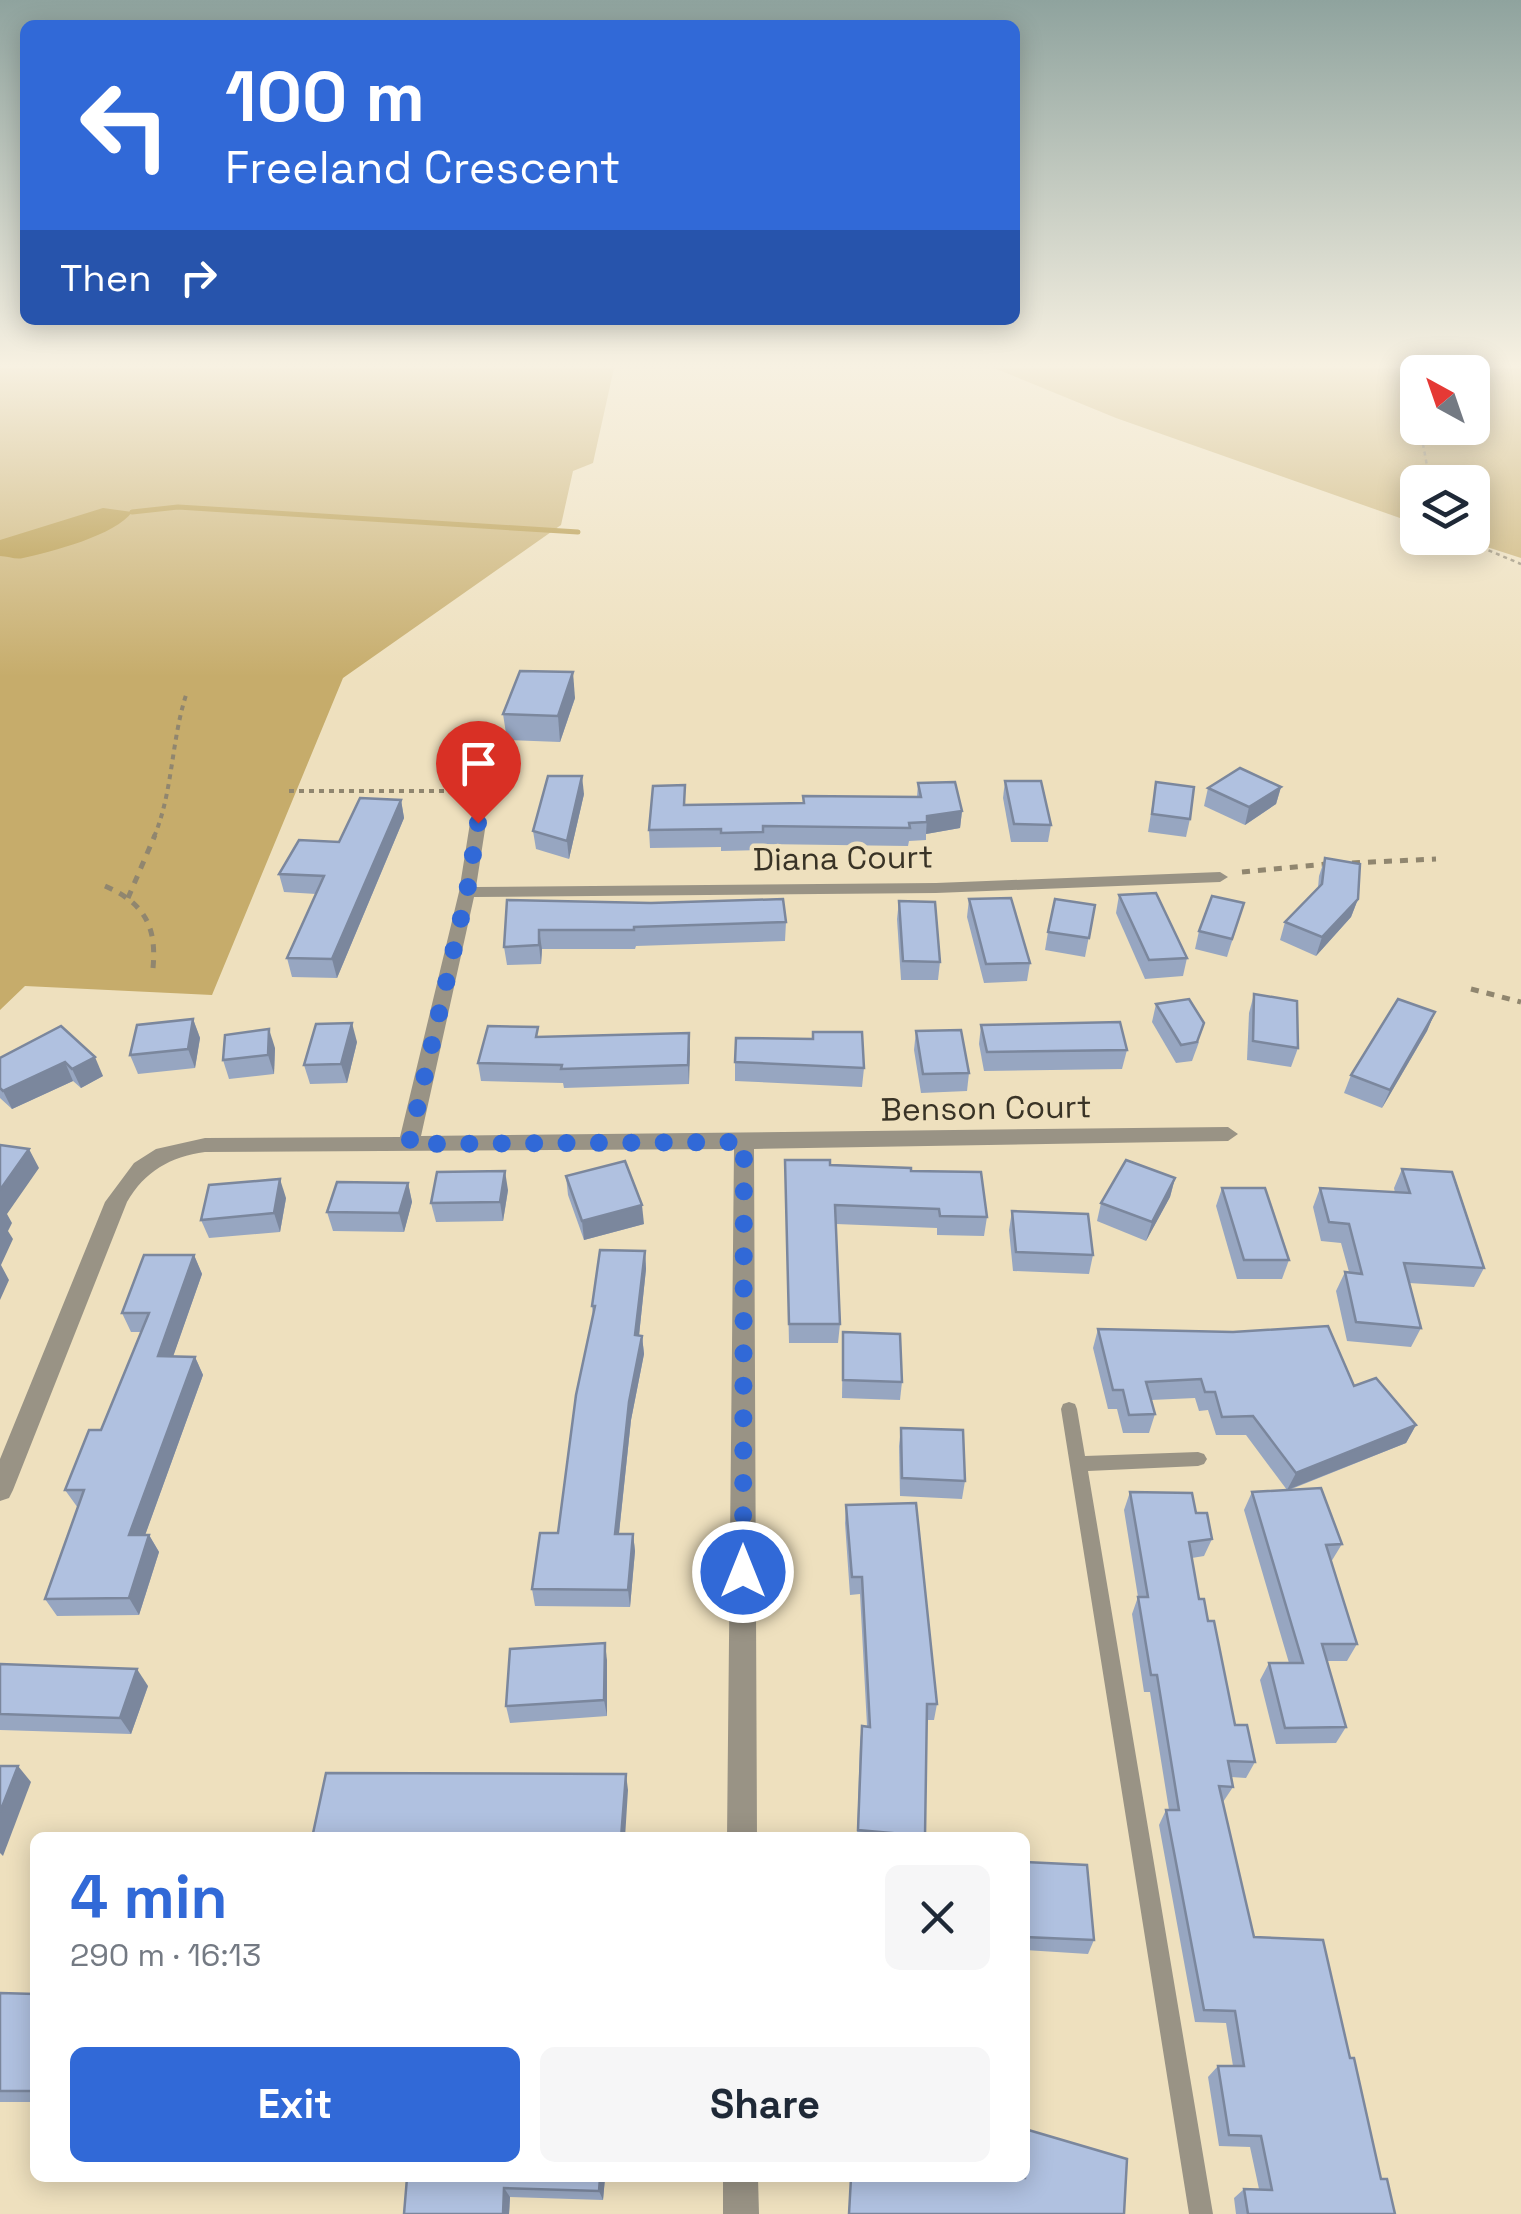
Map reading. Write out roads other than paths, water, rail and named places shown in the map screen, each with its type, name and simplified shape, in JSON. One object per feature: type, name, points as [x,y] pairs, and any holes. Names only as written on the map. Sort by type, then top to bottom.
[{"type":"street","points":[[409,1144],[467,892],[478,823]]},
{"type":"street","name":"Diana Court","points":[[467,892],[936,888],[1220,878]]},
{"type":"street","name":"Benson Court","points":[[0,1490],[129,1176],[149,1159],[178,1148],[1228,1134]]},
{"type":"street","points":[[742,1832],[744,1142]]},
{"type":"street","points":[[741,2214],[742,2182]]},
{"type":"lane","points":[[1069,1409],[1201,2214]]},
{"type":"lane","points":[[1078,1464],[1198,1459]]},
{"type":"waterway","points":[[132,512],[178,507],[578,532]]}]
